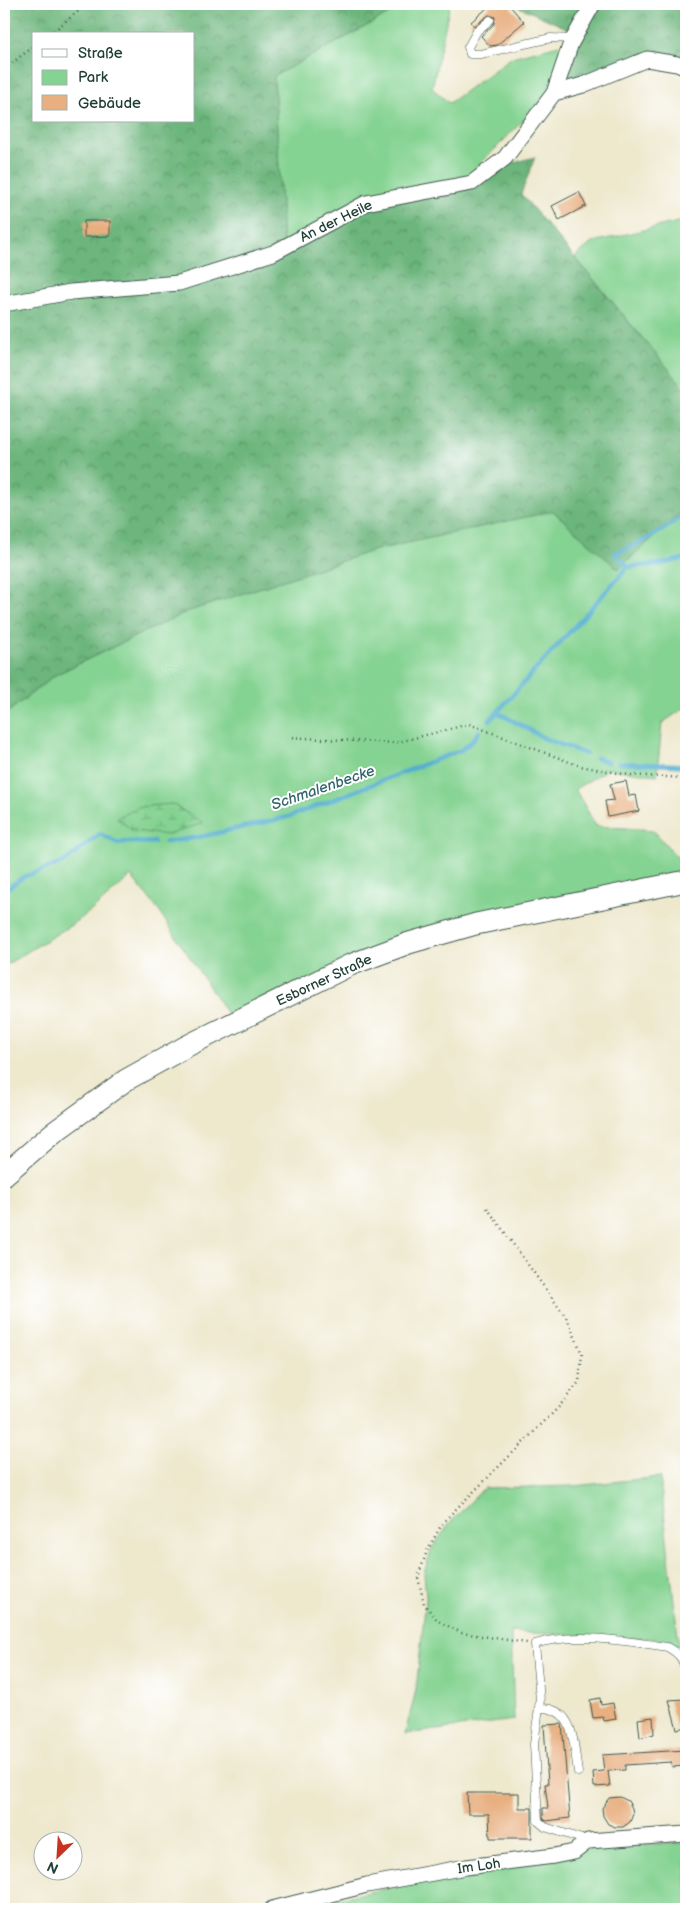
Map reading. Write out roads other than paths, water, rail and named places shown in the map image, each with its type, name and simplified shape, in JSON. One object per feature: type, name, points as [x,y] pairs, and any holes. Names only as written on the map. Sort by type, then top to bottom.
[{"type":"main road","name":"Esborner Straße","points":[[4,1175],[52,1133],[126,1080],[187,1046],[350,965],[409,942],[476,924],[686,881]]},
{"type":"street","name":"An der Heile","points":[[4,304],[70,292],[179,282],[273,253],[366,203],[472,183],[505,158],[554,93],[574,39],[593,4]]},
{"type":"street","points":[[554,93],[583,85],[647,59],[677,64],[686,68]]},
{"type":"street","name":"Im Loh","points":[[272,1909],[367,1884],[466,1867],[574,1852],[588,1841],[686,1834]]},
{"type":"lane","points":[[490,20],[477,31],[468,47],[470,54],[489,52],[551,38],[574,39]]},
{"type":"lane","points":[[588,1841],[545,1827],[538,1821],[534,1744],[540,1700],[535,1644],[551,1639],[573,1638],[668,1647],[684,1661],[686,1672]]},
{"type":"lane","points":[[539,1708],[555,1710],[569,1723],[578,1772]]},
{"type":"waterway","points":[[628,567],[615,553],[652,536],[686,513]]},
{"type":"waterway","name":"Schmalenbecke","points":[[490,720],[628,567],[661,564],[686,558]]},
{"type":"waterway","points":[[497,712],[546,739],[586,754]]},
{"type":"waterway","name":"Schmalenbecke","points":[[166,842],[200,837],[288,817],[461,750],[479,732]]},
{"type":"waterway","points":[[596,758],[608,762]]},
{"type":"waterway","points":[[619,763],[676,765],[686,768]]},
{"type":"waterway","points":[[685,815],[682,824],[686,833]]},
{"type":"waterway","name":"Schmalenbecke","points":[[4,891],[23,877],[64,862],[100,834],[118,843],[154,842]]}]
